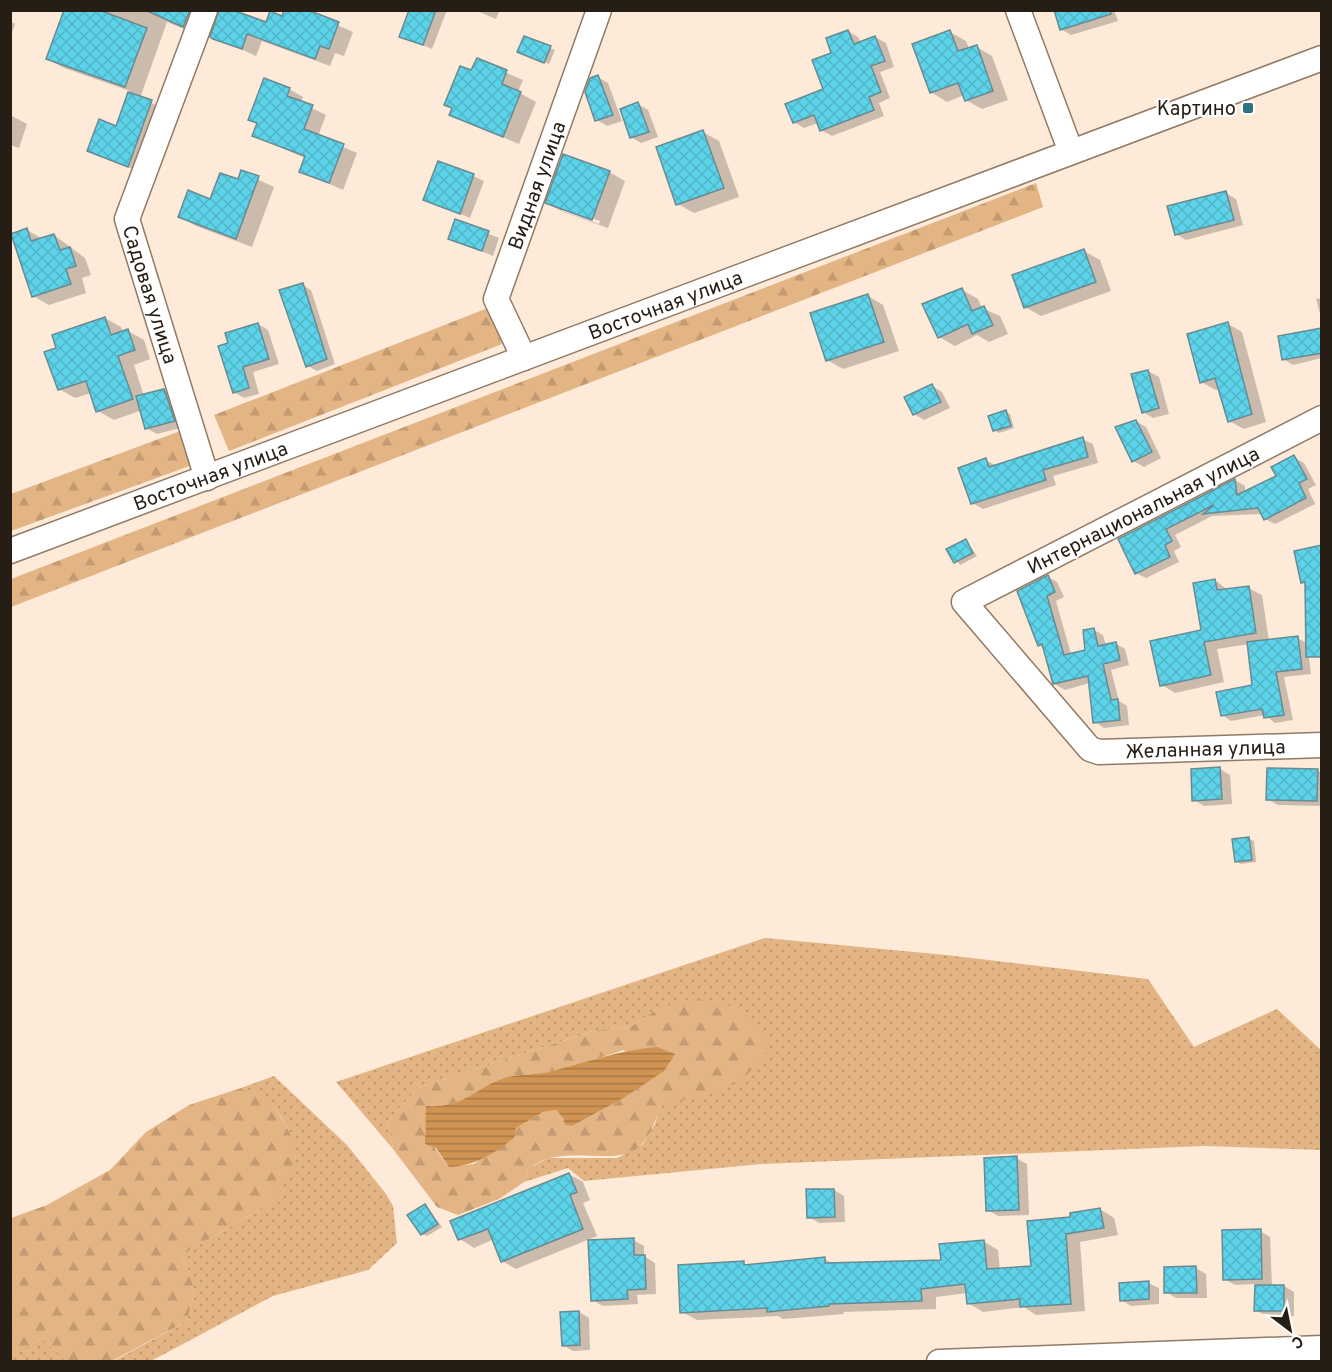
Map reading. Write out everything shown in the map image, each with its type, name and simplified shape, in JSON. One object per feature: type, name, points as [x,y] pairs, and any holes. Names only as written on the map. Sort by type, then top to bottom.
[{"type":"street","name":"Садовая улица","points":[[205,10],[127,219],[207,478]]},
{"type":"street","name":"Видная улица","points":[[524,358],[496,299],[599,10]]},
{"type":"street","points":[[1017,10],[1071,152]]},
{"type":"street","name":"Восточная улица","points":[[10,551],[1322,58]]},
{"type":"street","name":"Интернациональная улица","points":[[1090,749],[964,602],[1322,417]]},
{"type":"street","name":"Желанная улица","points":[[1090,749],[1099,752],[1322,745]]},
{"type":"street","points":[[939,1362],[1322,1348]]},
{"type":"green space","points":[[1036,183],[1043,207],[11,607],[11,579]]},
{"type":"green space","points":[[488,308],[502,344],[229,451],[214,415]]},
{"type":"green space","points":[[183,430],[195,464],[11,531],[11,494]]},
{"type":"green space","points":[[765,938],[946,955],[1148,979],[1194,1047],[1277,1009],[1321,1050],[1321,1150],[1204,1146],[761,1164],[584,1181],[568,1168],[524,1182],[528,1169],[548,1158],[617,1158],[643,1144],[655,1124],[660,1104],[658,1009],[630,1027],[596,1030],[418,1088],[388,1121],[393,1149],[336,1082]]},
{"type":"green space","points":[[689,999],[729,1005],[738,1009],[753,1022],[770,1047],[758,1063],[735,1084],[709,1094],[660,1104],[652,1128],[643,1143],[631,1152],[603,1156],[569,1155],[546,1159],[528,1169],[524,1182],[499,1199],[458,1215],[437,1207],[393,1149],[388,1121],[418,1088],[596,1030],[630,1027],[658,1009]],"holes":[[[624,1050],[640,1086],[622,1099],[572,1126],[565,1125],[563,1118],[556,1110],[543,1112],[516,1128],[474,1164],[449,1167],[425,1135],[427,1106],[452,1104],[507,1077],[544,1073]]]},
{"type":"green space","points":[[274,1076],[347,1145],[386,1194],[393,1206],[397,1243],[368,1270],[273,1296],[151,1361],[112,1362],[187,1321],[195,1290],[182,1255],[274,1201],[290,1133],[272,1104],[259,1095],[241,1088]]},
{"type":"green space","points":[[241,1088],[258,1093],[272,1102],[290,1133],[294,1150],[293,1168],[274,1201],[182,1255],[195,1290],[187,1321],[112,1361],[65,1361],[42,1338],[11,1357],[11,1218],[47,1205],[110,1170],[146,1132],[189,1105]]},
{"type":"green space","points":[[42,1338],[67,1361],[11,1361],[10,1357]]},
{"type":"shaded area","points":[[657,1047],[675,1054],[664,1071],[622,1099],[572,1126],[565,1125],[563,1118],[556,1110],[543,1112],[516,1128],[514,1138],[499,1149],[475,1162],[458,1166],[449,1167],[436,1148],[425,1144],[426,1106],[451,1104],[507,1077],[548,1072],[616,1054]]},
{"type":"building","points":[[64,10],[99,10],[147,28],[125,87],[46,59]]},
{"type":"building","points":[[145,10],[190,10],[183,27]]},
{"type":"building","points":[[219,10],[233,10],[266,22],[270,11],[282,16],[284,10],[308,10],[339,22],[329,49],[320,46],[315,59],[247,34],[242,49],[213,39],[210,37]]},
{"type":"building","points":[[409,10],[436,10],[423,45],[399,37]]},
{"type":"building","points":[[1054,10],[1110,10],[1111,14],[1060,30]]},
{"type":"building","points":[[848,30],[854,44],[875,36],[885,61],[871,66],[881,92],[869,97],[874,110],[820,131],[814,115],[793,123],[785,104],[823,89],[812,60],[831,53],[826,38]]},
{"type":"building","points":[[950,30],[958,51],[977,45],[993,91],[965,101],[958,83],[930,93],[912,44]]},
{"type":"building","points":[[524,36],[551,46],[544,63],[517,52]]},
{"type":"building","points":[[477,58],[507,70],[502,84],[521,92],[503,137],[449,115],[452,108],[444,105],[460,66],[471,70]]},
{"type":"building","points":[[598,75],[613,115],[595,121],[585,92],[590,78]]},
{"type":"building","points":[[264,78],[290,88],[287,96],[313,105],[304,129],[344,144],[329,183],[299,172],[305,156],[252,136],[257,123],[248,120]]},
{"type":"building","points":[[128,92],[152,100],[128,167],[87,151],[99,119],[116,126]]},
{"type":"building","points":[[638,102],[649,132],[630,138],[620,109]]},
{"type":"building","points":[[703,130],[724,188],[676,205],[656,147]]},
{"type":"building","points":[[563,154],[610,171],[592,220],[545,203]]},
{"type":"building","points":[[438,161],[474,174],[460,214],[423,200]]},
{"type":"building","points":[[241,170],[259,176],[236,239],[178,217],[188,190],[210,199],[220,173],[238,179]]},
{"type":"building","points":[[1226,191],[1234,220],[1175,235],[1167,206]]},
{"type":"building","points":[[455,219],[489,231],[482,251],[448,239]]},
{"type":"building","points":[[27,228],[31,241],[54,234],[60,250],[70,247],[76,266],[66,269],[71,284],[32,297],[11,234]]},
{"type":"building","points":[[1084,249],[1096,282],[1024,308],[1012,275]]},
{"type":"building","points":[[303,283],[327,359],[306,367],[279,290]]},
{"type":"building","points":[[962,288],[972,311],[984,306],[993,325],[972,334],[968,324],[938,338],[922,304]]},
{"type":"building","points":[[868,294],[884,342],[826,361],[810,313]]},
{"type":"building","points":[[105,317],[111,335],[128,329],[135,350],[118,356],[133,399],[96,412],[86,381],[58,390],[44,352],[56,348],[52,335]]},
{"type":"building","points":[[1228,322],[1252,414],[1228,422],[1215,378],[1200,383],[1187,334]]},
{"type":"building","points":[[258,323],[269,359],[243,367],[249,388],[233,393],[218,346],[228,343],[225,333]]},
{"type":"building","points":[[1322,328],[1322,353],[1282,360],[1278,336]]},
{"type":"building","points":[[1148,370],[1159,408],[1142,413],[1131,374]]},
{"type":"building","points":[[932,384],[941,402],[913,415],[904,397]]},
{"type":"building","points":[[164,389],[175,421],[145,429],[136,396]]},
{"type":"building","points":[[1006,410],[1011,426],[993,431],[988,416]]},
{"type":"building","points":[[1136,420],[1152,452],[1132,462],[1115,427]]},
{"type":"building","points":[[1083,437],[1088,457],[1043,470],[1046,480],[971,504],[958,468],[986,458],[989,467]]},
{"type":"building","points":[[1294,455],[1307,479],[1299,483],[1306,498],[1264,520],[1258,508],[1203,514],[1214,505],[1166,529],[1172,541],[1165,545],[1170,557],[1135,574],[1118,539],[1235,479],[1237,495],[1276,476],[1271,467]]},
{"type":"building","points":[[966,539],[973,553],[954,563],[946,549]]},
{"type":"building","points":[[1322,545],[1322,657],[1306,657],[1305,582],[1301,583],[1294,551]]},
{"type":"building","points":[[1048,575],[1055,592],[1047,596],[1064,655],[1085,650],[1083,630],[1094,628],[1098,646],[1116,642],[1120,660],[1103,664],[1111,700],[1118,699],[1120,720],[1093,723],[1088,676],[1053,684],[1042,644],[1038,646],[1017,591]]},
{"type":"building","points":[[1215,579],[1217,590],[1249,586],[1256,633],[1204,642],[1211,675],[1160,686],[1150,641],[1201,630],[1193,583]]},
{"type":"building","points":[[1298,636],[1302,669],[1276,672],[1284,715],[1264,718],[1262,709],[1221,716],[1216,692],[1252,685],[1247,642]]},
{"type":"building","points":[[1220,767],[1222,799],[1192,801],[1191,769]]},
{"type":"building","points":[[1267,768],[1318,769],[1317,801],[1266,800]]},
{"type":"building","points":[[1249,837],[1252,860],[1235,862],[1232,839]]},
{"type":"building","points":[[1017,1156],[1019,1210],[986,1211],[984,1158]]},
{"type":"building","points":[[569,1173],[577,1192],[570,1195],[583,1229],[501,1262],[488,1229],[458,1240],[450,1221]]},
{"type":"building","points":[[806,1189],[834,1189],[835,1217],[807,1218]]},
{"type":"building","points":[[425,1204],[438,1224],[421,1235],[407,1215]]},
{"type":"building","points":[[1100,1208],[1104,1228],[1066,1234],[1071,1304],[1020,1307],[1020,1299],[967,1304],[965,1284],[921,1289],[922,1301],[829,1304],[829,1306],[767,1312],[767,1308],[680,1313],[678,1265],[744,1261],[744,1265],[825,1257],[825,1263],[941,1260],[939,1244],[984,1240],[987,1269],[1031,1266],[1027,1221],[1070,1217],[1070,1213]]},
{"type":"building","points":[[1261,1229],[1262,1279],[1223,1280],[1222,1230]]},
{"type":"building","points":[[634,1238],[634,1255],[645,1255],[646,1289],[627,1290],[628,1299],[591,1301],[588,1240]]},
{"type":"building","points":[[1196,1266],[1197,1293],[1164,1293],[1164,1267]]},
{"type":"building","points":[[1149,1281],[1149,1299],[1120,1301],[1119,1283]]},
{"type":"building","points":[[1255,1285],[1284,1285],[1284,1311],[1254,1311]]},
{"type":"building","points":[[579,1311],[580,1345],[562,1346],[560,1312]]},
{"type":"place","name":"Картино","points":[[1248,108]]}]
